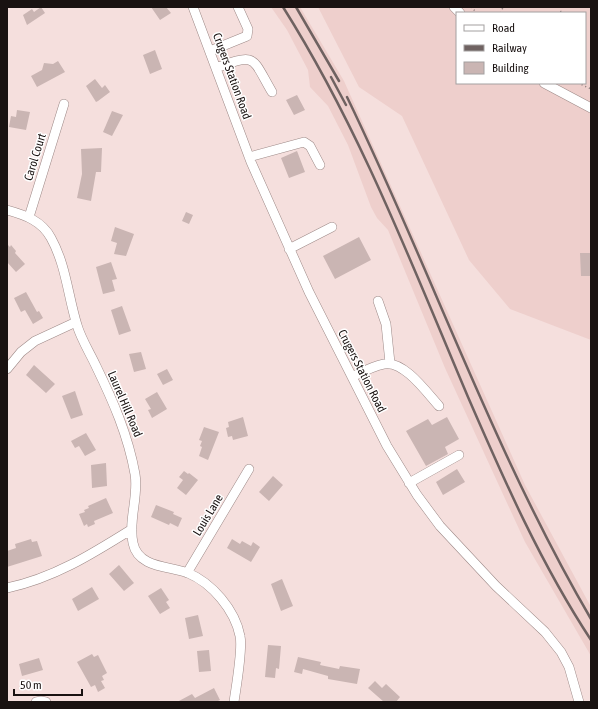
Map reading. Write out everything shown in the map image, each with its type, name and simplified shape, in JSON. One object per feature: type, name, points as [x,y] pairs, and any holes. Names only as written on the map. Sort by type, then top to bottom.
[{"type":"street","name":"Crugers Station Road","points":[[193,7],[249,157],[289,249],[387,446],[409,483],[440,526],[496,586],[545,632],[561,652],[569,668],[579,702]]},
{"type":"street","points":[[210,51],[247,36],[248,29],[238,7]]},
{"type":"street","points":[[216,68],[243,58],[250,59],[255,63],[272,92]]},
{"type":"street","points":[[546,84],[591,108]]},
{"type":"street","name":"Carol Court","points":[[29,217],[64,104]]},
{"type":"street","points":[[249,157],[304,142],[310,146],[320,165]]},
{"type":"street","name":"Laurel Hill Road","points":[[7,210],[29,217],[38,222],[51,238],[65,274],[76,322],[120,415],[130,446],[135,476],[132,529],[133,544],[139,555],[149,562],[164,568],[187,573],[210,585],[234,617],[240,637],[234,702]]},
{"type":"street","points":[[289,249],[332,227]]},
{"type":"street","points":[[378,301],[386,324],[390,363]]},
{"type":"street","points":[[7,369],[21,352],[35,341],[76,322]]},
{"type":"street","points":[[352,377],[378,366],[390,363],[398,366],[413,377],[439,406]]},
{"type":"street","points":[[409,483],[458,455]]},
{"type":"street","name":"Louis Lane","points":[[187,573],[249,469]]},
{"type":"street","points":[[7,588],[29,583],[56,573],[92,554],[132,529]]},
{"type":"street","points":[[36,702],[46,702]]},
{"type":"path","points":[[580,84],[591,89]]},
{"type":"shaded area","points":[[271,7],[300,7],[344,81],[525,485],[591,607],[591,656],[525,542],[445,368],[388,230],[377,218],[371,207],[348,145],[328,106],[310,87],[308,70],[287,30]]},
{"type":"shaded area","points":[[318,7],[591,7],[591,340],[510,309],[469,260],[402,116],[359,87]]},
{"type":"building","points":[[41,7],[45,13],[27,25],[23,15],[32,9],[34,12]]},
{"type":"building","points":[[151,7],[166,7],[171,13],[160,20]]},
{"type":"building","points":[[155,50],[162,69],[150,74],[143,55]]},
{"type":"building","points":[[58,61],[65,72],[37,87],[31,76],[42,70],[44,63],[53,64]]},
{"type":"building","points":[[95,79],[102,88],[105,85],[110,92],[96,102],[86,86]]},
{"type":"building","points":[[297,95],[305,110],[294,115],[286,100]]},
{"type":"building","points":[[17,110],[30,112],[26,130],[9,127],[11,116],[16,117]]},
{"type":"building","points":[[112,111],[123,115],[112,136],[103,132]]},
{"type":"building","points":[[102,148],[101,172],[96,172],[91,201],[77,198],[82,174],[81,149]]},
{"type":"building","points":[[297,151],[305,172],[289,178],[281,158]]},
{"type":"building","points":[[186,212],[193,215],[189,224],[182,221]]},
{"type":"building","points":[[115,227],[134,234],[126,256],[114,254],[117,243],[111,241]]},
{"type":"building","points":[[359,237],[371,260],[335,279],[323,256]]},
{"type":"building","points":[[7,244],[10,247],[11,245],[16,251],[15,253],[25,264],[16,272],[7,262]]},
{"type":"building","points":[[580,253],[591,253],[591,276],[581,276]]},
{"type":"building","points":[[111,262],[117,279],[112,280],[115,291],[103,294],[96,267]]},
{"type":"building","points":[[26,292],[37,312],[39,311],[43,318],[33,324],[25,310],[21,312],[14,298]]},
{"type":"building","points":[[122,306],[131,331],[119,335],[111,310]]},
{"type":"building","points":[[141,352],[146,369],[134,372],[129,354]]},
{"type":"building","points":[[34,365],[55,384],[46,393],[26,375]]},
{"type":"building","points":[[167,369],[173,380],[163,385],[157,374]]},
{"type":"building","points":[[75,391],[83,415],[71,419],[62,396]]},
{"type":"building","points":[[157,392],[167,409],[152,418],[148,410],[151,409],[145,399]]},
{"type":"building","points":[[243,417],[248,436],[233,440],[232,436],[228,437],[226,428],[229,427],[228,422]]},
{"type":"building","points":[[447,417],[459,439],[445,447],[448,454],[426,466],[406,431],[428,419],[432,425]]},
{"type":"building","points":[[204,427],[219,432],[208,460],[199,456],[202,441],[199,440]]},
{"type":"building","points":[[86,433],[96,450],[85,456],[79,446],[75,448],[71,441]]},
{"type":"building","points":[[106,463],[107,486],[92,488],[91,465]]},
{"type":"building","points":[[457,469],[465,482],[443,495],[436,482]]},
{"type":"building","points":[[184,471],[198,480],[186,495],[177,488],[183,480],[179,477]]},
{"type":"building","points":[[273,476],[283,485],[269,501],[259,492]]},
{"type":"building","points":[[106,498],[113,513],[94,521],[95,524],[88,527],[87,524],[84,526],[79,514],[85,512],[84,510],[89,508],[88,506]]},
{"type":"building","points":[[156,505],[174,512],[173,514],[182,518],[178,527],[170,523],[169,525],[151,517]]},
{"type":"building","points":[[31,539],[32,542],[37,541],[42,556],[7,567],[7,551],[16,548],[15,544]]},
{"type":"building","points":[[232,539],[240,544],[242,541],[251,546],[253,542],[260,547],[251,562],[227,548]]},
{"type":"building","points":[[119,565],[134,583],[124,591],[109,574]]},
{"type":"building","points":[[282,579],[293,606],[281,611],[271,584]]},
{"type":"building","points":[[92,587],[99,599],[78,611],[72,599]]},
{"type":"building","points":[[161,588],[169,600],[166,602],[170,608],[160,614],[148,596]]},
{"type":"building","points":[[198,615],[203,636],[189,639],[185,618]]},
{"type":"building","points":[[268,645],[281,646],[279,669],[276,668],[275,678],[265,677]]},
{"type":"building","points":[[209,650],[211,671],[199,672],[197,651]]},
{"type":"building","points":[[92,654],[94,657],[98,655],[107,673],[102,676],[104,680],[101,681],[105,688],[98,692],[95,685],[91,687],[77,662]]},
{"type":"building","points":[[298,657],[321,662],[320,665],[339,669],[340,666],[360,669],[357,684],[328,679],[328,676],[303,669],[302,674],[294,672]]},
{"type":"building","points":[[39,658],[43,670],[22,676],[19,664]]},
{"type":"building","points":[[375,681],[382,688],[386,684],[400,697],[396,702],[384,702],[368,688]]},
{"type":"building","points":[[214,688],[220,700],[216,702],[177,702],[192,694],[195,698]]},
{"type":"railway","points":[[283,7],[311,53],[361,149],[468,397],[524,521],[556,582],[591,640]]},
{"type":"railway","points":[[296,7],[339,81]]},
{"type":"railway","points":[[331,77],[346,105]]},
{"type":"railway","points":[[347,97],[378,162],[493,427],[556,556],[591,619]]}]
